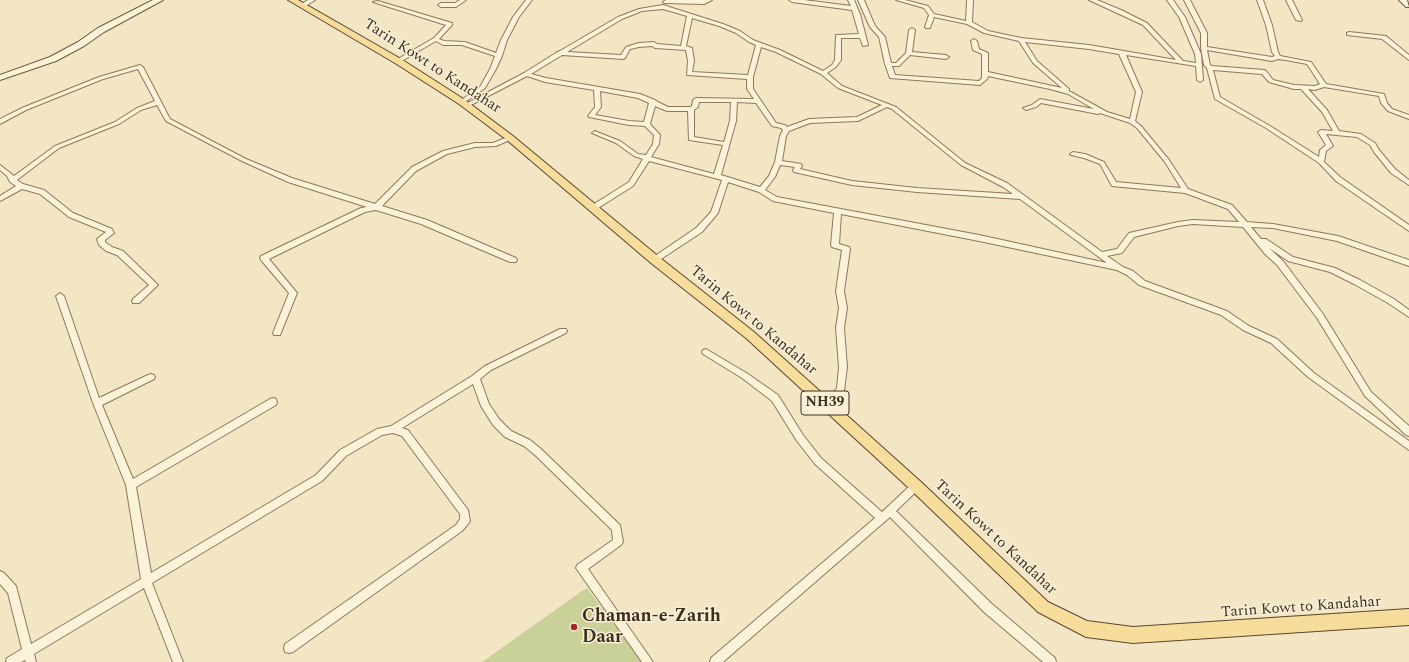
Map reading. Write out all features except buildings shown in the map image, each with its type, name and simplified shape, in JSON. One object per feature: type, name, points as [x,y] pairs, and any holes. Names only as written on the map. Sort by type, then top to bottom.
[{"type":"main road","name":"Tarin Kowt to Kandahar","points":[[302,2],[398,61],[464,104],[510,138],[655,260],[750,335],[916,486],[1042,607],[1086,629],[1132,635],[1409,617]]},
{"type":"street","points":[[378,0],[376,2],[450,24],[436,39],[398,61]]},
{"type":"street","points":[[441,6],[456,5],[463,0]]},
{"type":"street","points":[[519,0],[528,1]]},
{"type":"street","points":[[662,7],[667,1],[704,2],[709,0]]},
{"type":"street","points":[[792,0],[853,8]]},
{"type":"street","points":[[851,0],[853,8],[857,14],[865,45]]},
{"type":"street","points":[[861,0],[873,26],[882,37],[892,78],[980,84],[984,78],[985,53],[976,50],[974,41]]},
{"type":"street","points":[[899,0],[926,7],[932,15],[969,23],[986,32],[1021,40],[1089,47],[1198,66]]},
{"type":"street","points":[[969,23],[970,0]]},
{"type":"street","points":[[1092,0],[1101,1],[1145,24],[1181,62]]},
{"type":"street","points":[[1170,0],[1182,17],[1198,54],[1200,80]]},
{"type":"street","points":[[1187,0],[1204,33],[1204,48],[1207,65],[1210,68],[1217,98],[1226,105],[1268,127],[1321,162],[1338,178],[1409,228]]},
{"type":"street","points":[[1260,0],[1269,25],[1275,52],[1278,57]]},
{"type":"street","points":[[1289,0],[1299,20]]},
{"type":"street","points":[[1403,0],[1409,5]]},
{"type":"street","points":[[0,78],[53,59],[81,44],[100,30],[153,1]]},
{"type":"street","points":[[464,104],[482,88],[499,56],[504,40],[516,17],[528,1]]},
{"type":"street","points":[[464,104],[526,74],[620,18],[641,10],[662,7],[738,32],[751,41],[778,51],[823,73],[840,87],[894,108],[963,164],[1005,185],[1120,270]]},
{"type":"street","points":[[683,48],[690,15]]},
{"type":"street","points":[[928,27],[932,15]]},
{"type":"street","points":[[888,64],[897,65],[909,53],[912,30]]},
{"type":"street","points":[[1349,34],[1384,37],[1409,58]]},
{"type":"street","points":[[823,73],[834,66],[838,60],[838,36],[862,36]]},
{"type":"street","points":[[436,39],[443,43],[464,43],[499,56]]},
{"type":"street","points":[[1021,40],[1035,62],[1070,93],[1105,113]]},
{"type":"street","points":[[559,53],[622,57],[628,48],[639,45],[654,44],[655,46],[689,48],[691,61],[689,74],[750,77]]},
{"type":"street","points":[[760,44],[750,77],[750,89],[774,125],[785,128],[808,121],[858,118],[887,105]]},
{"type":"street","points":[[1204,48],[1272,59],[1278,57],[1309,63],[1324,85]]},
{"type":"street","points":[[909,53],[946,57]]},
{"type":"street","points":[[1122,53],[1138,92],[1132,122]]},
{"type":"street","points":[[0,122],[24,109],[101,78],[119,74],[140,66],[168,120],[244,160],[290,180],[424,222],[513,260]]},
{"type":"street","points":[[1210,68],[1262,72],[1271,82],[1303,88],[1315,88],[1324,85],[1382,95],[1384,103],[1390,110],[1409,117]]},
{"type":"street","points":[[984,73],[1051,87],[1070,93]]},
{"type":"street","points":[[526,74],[545,80],[640,96],[667,109],[695,108],[696,100],[758,102]]},
{"type":"street","points":[[593,208],[631,184],[656,144],[656,135],[647,124],[629,123],[592,116],[598,107],[597,88]]},
{"type":"street","points":[[1303,88],[1325,111],[1337,133]]},
{"type":"street","points":[[647,124],[653,101]]},
{"type":"street","points":[[717,176],[733,121],[734,101]]},
{"type":"street","points":[[1026,108],[1034,106],[1040,101],[1105,113],[1132,122],[1139,127],[1167,161],[1186,191]]},
{"type":"street","points":[[12,180],[57,147],[117,123],[139,109],[158,102]]},
{"type":"street","points":[[691,109],[691,139],[727,144]]},
{"type":"street","points":[[761,190],[772,176],[778,162],[785,128]]},
{"type":"street","points":[[595,132],[618,142],[636,155],[726,178],[761,190],[775,199],[979,238],[1130,273],[1142,283],[1224,313],[1246,328],[1274,341],[1311,375],[1407,442]]},
{"type":"street","points":[[1321,162],[1323,150],[1330,146],[1321,132],[1359,135],[1373,144],[1376,151],[1394,171],[1409,183]]},
{"type":"street","points":[[277,333],[293,293],[264,258],[363,210],[377,207],[414,169],[445,152],[475,145],[494,145],[510,138]]},
{"type":"street","points":[[1073,154],[1085,156],[1102,163],[1106,167],[1111,181],[1114,184],[1186,191],[1230,207],[1268,252],[1280,263],[1320,316],[1368,394],[1409,432]]},
{"type":"street","points":[[778,162],[799,166],[796,170],[852,183],[917,190],[1022,197]]},
{"type":"street","points":[[0,167],[10,174],[12,180],[21,186],[42,192],[71,215],[109,231],[110,233],[101,239],[102,243],[109,249],[120,253],[154,285],[136,301]]},
{"type":"street","points":[[655,260],[699,230],[714,213],[726,178]]},
{"type":"street","points":[[0,199],[21,186]]},
{"type":"street","points":[[828,406],[841,389],[843,367],[840,328],[843,308],[840,291],[846,249],[835,245],[838,212]]},
{"type":"street","points":[[1100,255],[1120,251],[1132,235],[1178,224],[1192,222],[1245,225]]},
{"type":"street","points":[[1409,263],[1338,240],[1307,232],[1273,226],[1241,224],[1270,247],[1291,259],[1332,270],[1391,301],[1409,314]]},
{"type":"street","points":[[60,296],[97,403],[131,484],[147,582],[178,662]]},
{"type":"street","points":[[11,662],[30,657],[147,582],[319,478],[343,453],[380,432],[393,429],[475,378],[488,368],[563,331]]},
{"type":"street","points":[[706,352],[745,376],[775,398],[800,438],[818,461],[882,518]]},
{"type":"street","points":[[97,403],[151,376]]},
{"type":"street","points":[[475,378],[485,406],[496,422],[508,434],[527,443],[538,452],[617,528],[618,542],[581,568],[648,662]]},
{"type":"street","points":[[131,484],[273,402]]},
{"type":"street","points":[[289,648],[459,528],[465,521],[465,512],[405,433],[393,429]]},
{"type":"street","points":[[715,662],[890,511],[916,486]]},
{"type":"street","points":[[890,511],[988,608],[1046,661]]},
{"type":"street","points":[[0,576],[12,590],[30,657]]},
{"type":"green space","name":"Chaman-e-Zarih Daar","points":[[587,588],[642,662],[482,662],[582,591]]},
{"type":"place","name":"Chaman-e-Zarih Daar","points":[[574,627]]}]
